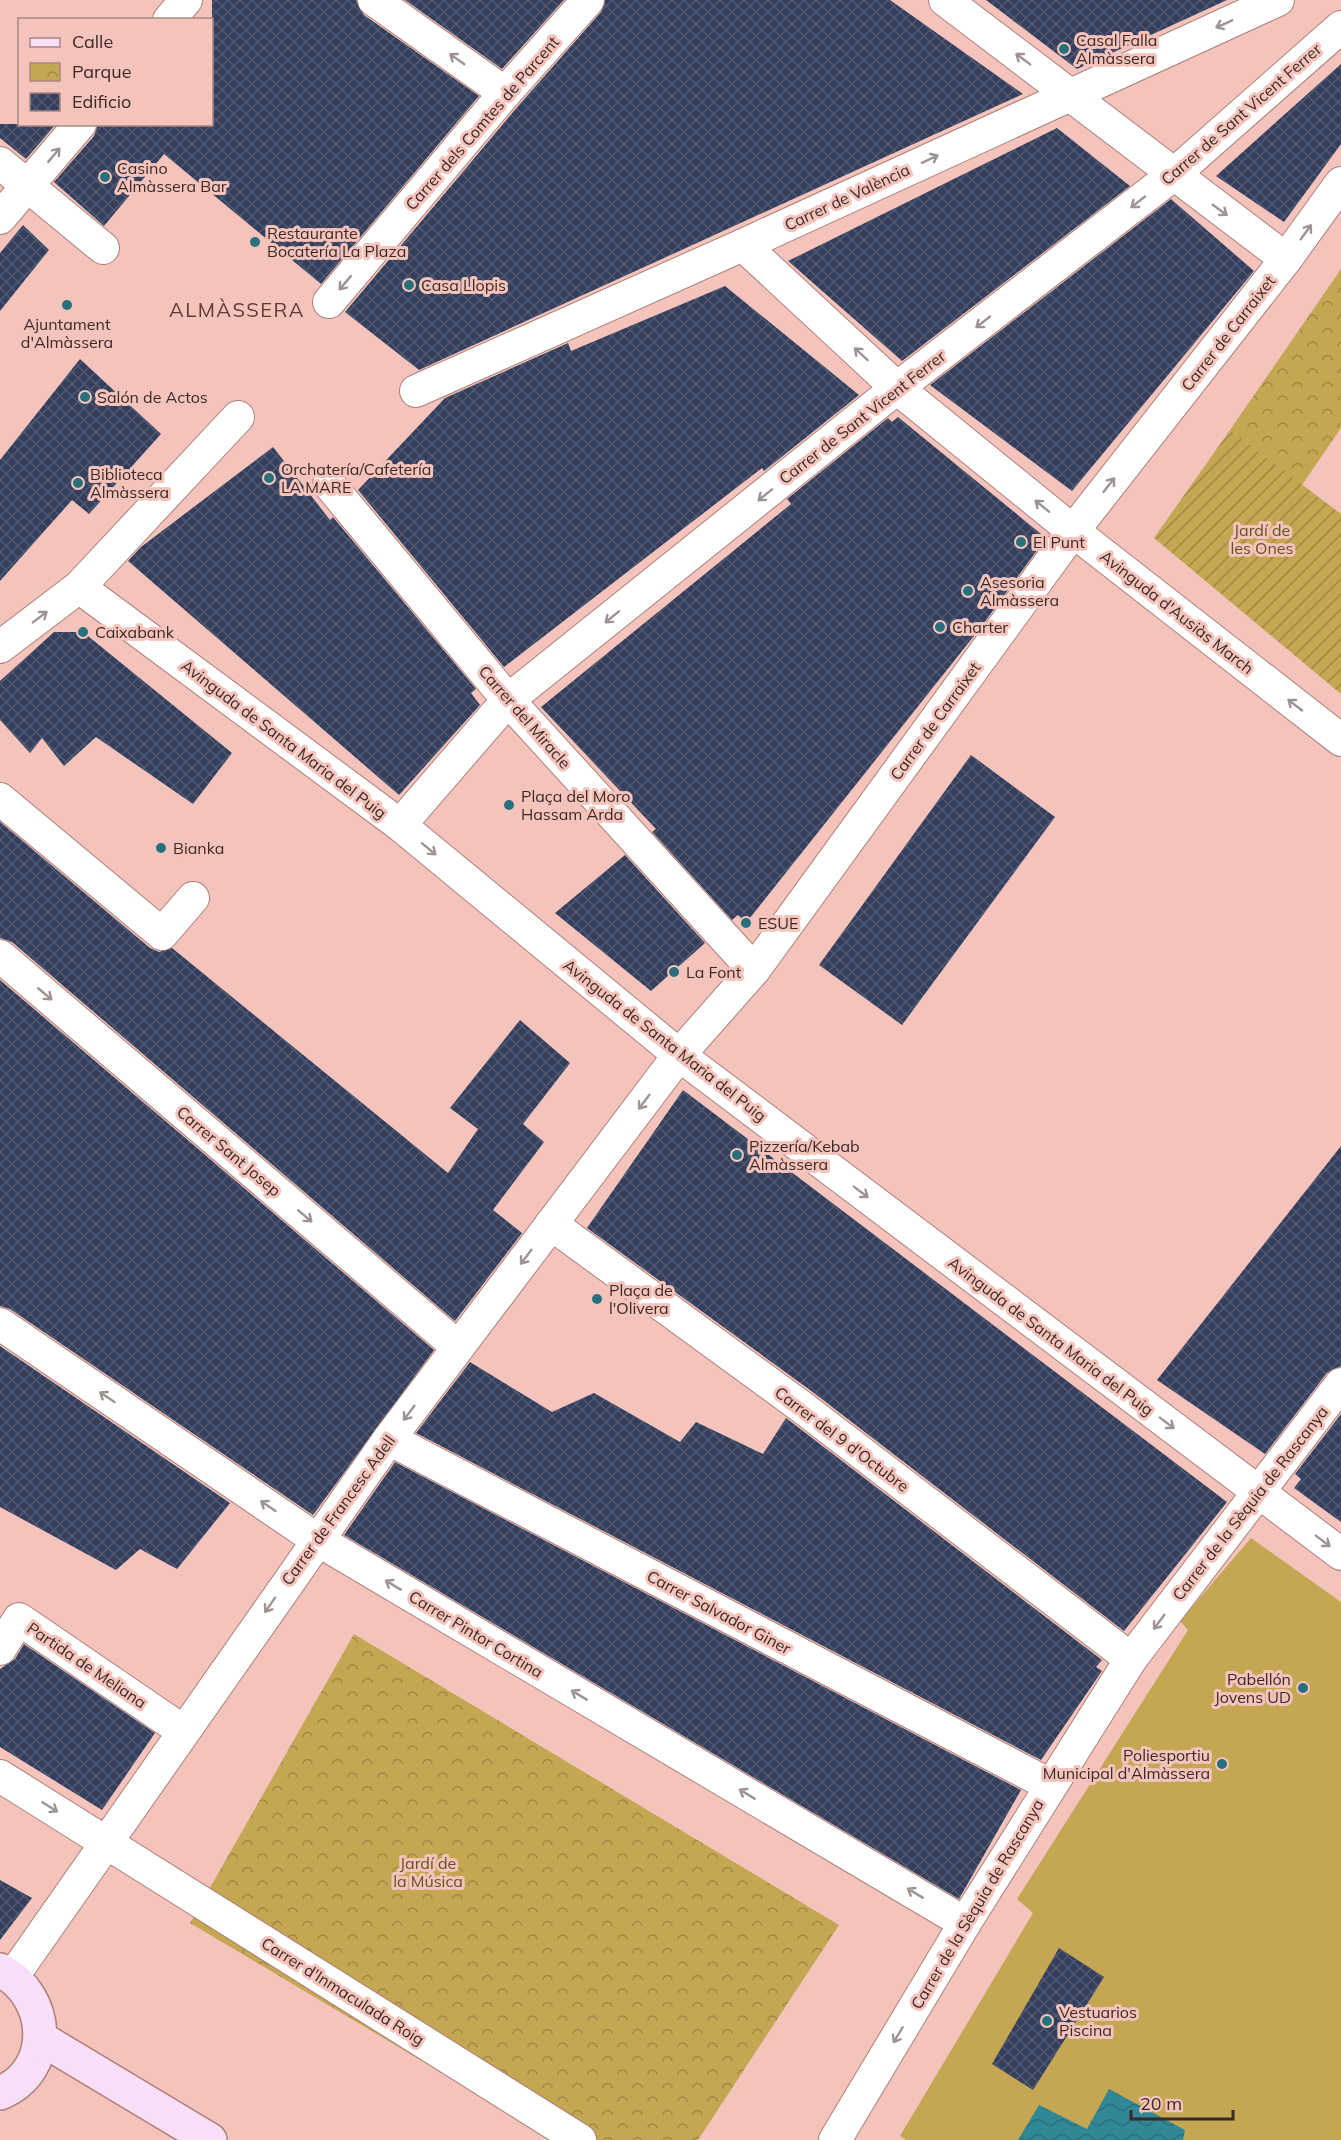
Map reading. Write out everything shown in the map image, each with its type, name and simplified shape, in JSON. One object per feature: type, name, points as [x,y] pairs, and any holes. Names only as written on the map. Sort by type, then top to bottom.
[{"type":"street","points":[[171,18],[186,0]]},
{"type":"street","points":[[374,0],[505,93]]},
{"type":"street","name":"Carrer dels Comtes de Parcent","points":[[329,302],[505,93],[588,0]]},
{"type":"street","points":[[945,0],[1286,259]]},
{"type":"street","name":"Carrer de València","points":[[416,391],[744,245],[1278,0]]},
{"type":"street","name":"Carrer de Sant Vicent Ferrer","points":[[400,825],[508,700],[897,388],[1173,175],[1341,27]]},
{"type":"street","points":[[0,218],[78,126]]},
{"type":"street","points":[[0,162],[103,248]]},
{"type":"street","name":"Carrer de Carraixet","points":[[679,1055],[754,970],[1073,531],[1286,259],[1341,183]]},
{"type":"street","name":"Avinguda d'Ausiàs March","points":[[744,245],[897,388],[1073,531],[1341,740]]},
{"type":"street","points":[[0,647],[80,587],[238,417]]},
{"type":"street","name":"Carrer del Miracle","points":[[329,484],[508,700],[754,970]]},
{"type":"street","name":"Avinguda de Santa Maria del Puig","points":[[80,587],[400,825],[679,1055],[1341,1554]]},
{"type":"street","points":[[0,799],[162,934],[193,898]]},
{"type":"street","name":"Carrer Sant Josep","points":[[0,956],[458,1347]]},
{"type":"street","name":"Carrer de Francesc Adell","points":[[6,1973],[105,1843],[316,1539],[389,1439],[679,1055]]},
{"type":"street","name":"Carrer del 9 d'Octubre","points":[[551,1224],[808,1413],[1131,1659]]},
{"type":"street","name":"Carrer Pintor Cortina","points":[[0,1324],[316,1539],[965,1923]]},
{"type":"street","name":"Carrer de la Sèquia de Rascanya","points":[[835,2140],[965,1923],[1131,1659],[1341,1384]]},
{"type":"street","name":"Carrer Salvador Giner","points":[[389,1439],[1050,1785]]},
{"type":"street","name":"Partida de Meliana","points":[[0,1649],[19,1619],[183,1731]]},
{"type":"street","name":"Carrer d'Inmaculada Roig","points":[[0,1776],[580,2140]]},
{"type":"street","points":[[0,2093],[21,2078],[35,2060],[40,2038],[40,2020],[35,2004],[6,1973]]},
{"type":"street","points":[[40,2038],[210,2140]]},
{"type":"green space","points":[[1341,269],[1341,428],[1302,485],[1230,430]]},
{"type":"green space","name":"Jardí de les Ones","points":[[1230,430],[1341,514],[1341,694],[1154,538]]},
{"type":"green space","name":"Poliesportiu Municipal d'Almàssera","points":[[1251,1538],[1341,1602],[1341,2140],[906,2140],[900,2136],[1033,1913],[1017,1899],[1188,1630],[1180,1621]]},
{"type":"green space","name":"Jardí de la Música","points":[[354,1634],[839,1925],[698,2140],[555,2140],[190,1923]]},
{"type":"water","points":[[1109,2089],[1185,2130],[1183,2140],[1018,2140],[1039,2105],[1087,2129]]},
{"type":"building","points":[[212,0],[356,0],[364,15],[479,96],[321,284],[164,154],[104,226],[54,182],[94,136],[97,126],[213,126]]},
{"type":"building","points":[[405,0],[564,0],[502,69]]},
{"type":"building","points":[[605,0],[890,0],[1023,94],[419,370],[345,312],[519,105],[601,12]]},
{"type":"building","points":[[986,0],[1227,0],[1077,69]]},
{"type":"building","points":[[1341,64],[1341,144],[1284,222],[1216,176]]},
{"type":"building","points":[[0,124],[54,126],[26,159],[0,138]]},
{"type":"building","points":[[1057,128],[1130,186],[902,361],[788,261]]},
{"type":"building","points":[[1171,199],[1254,271],[1072,491],[930,385]]},
{"type":"building","points":[[23,225],[49,250],[0,311],[0,253]]},
{"type":"building","points":[[725,286],[859,395],[764,471],[762,468],[504,667],[358,490],[445,398],[568,343],[571,351]]},
{"type":"building","points":[[80,359],[161,434],[89,514],[72,500],[0,581],[0,460]]},
{"type":"building","points":[[898,417],[1046,538],[981,627],[746,923],[738,915],[732,920],[652,832],[656,829],[541,707],[791,504],[787,499],[888,418],[892,422]]},
{"type":"building","points":[[273,447],[330,520],[333,517],[476,689],[471,693],[480,705],[399,795],[128,561],[141,547]]},
{"type":"building","points":[[54,632],[83,632],[232,753],[193,804],[96,737],[64,766],[42,738],[30,753],[0,720],[0,681]]},
{"type":"building","points":[[971,755],[1055,817],[902,1025],[819,965]]},
{"type":"building","points":[[0,822],[150,948],[159,952],[172,948],[448,1173],[478,1129],[450,1108],[520,1020],[570,1063],[523,1124],[544,1142],[493,1210],[522,1233],[455,1321],[12,942],[0,938]]},
{"type":"building","points":[[625,855],[705,943],[651,991],[555,913]]},
{"type":"building","points":[[0,980],[434,1350],[313,1515],[10,1309],[0,1306]]},
{"type":"building","points":[[683,1090],[1227,1502],[1124,1631],[810,1390],[587,1228]]},
{"type":"building","points":[[1341,1146],[1341,1366],[1327,1373],[1265,1454],[1157,1380]]},
{"type":"building","points":[[0,1346],[230,1503],[177,1569],[140,1549],[116,1570],[0,1507]]},
{"type":"building","points":[[470,1362],[552,1412],[594,1393],[680,1442],[696,1422],[763,1454],[786,1418],[1102,1660],[1096,1667],[1102,1671],[1041,1760],[416,1433]]},
{"type":"building","points":[[1341,1414],[1341,1522],[1294,1488],[1301,1479],[1295,1474]]},
{"type":"building","points":[[395,1462],[1021,1790],[959,1899],[344,1535]]},
{"type":"building","points":[[24,1644],[155,1733],[102,1810],[0,1747],[0,1669],[15,1659]]},
{"type":"building","points":[[0,1880],[32,1898],[0,1940]]},
{"type":"building","name":"Vestuarios Piscina","points":[[1059,1948],[1104,1977],[1033,2090],[992,2064]]},
{"type":"place","name":"Casal Falla Almàssera","points":[[1064,49]]},
{"type":"place","name":"Casino Almàssera Bar","points":[[105,177]]},
{"type":"place","name":"Restaurante Bocatería La Plaza","points":[[255,242]]},
{"type":"place","name":"Casa Llopis","points":[[409,285]]},
{"type":"place","name":"Ajuntament d'Almàssera","points":[[67,305]]},
{"type":"place","name":"Salón de Actos","points":[[85,397]]},
{"type":"place","name":"Orchatería/Cafetería LA MARE","points":[[269,478]]},
{"type":"place","name":"Biblioteca Almàssera","points":[[78,483]]},
{"type":"place","name":"El Punt","points":[[1021,542]]},
{"type":"place","name":"Asesoria Almàssera","points":[[968,591]]},
{"type":"place","name":"Charter","points":[[940,627]]},
{"type":"place","name":"Caixabank","points":[[83,632]]},
{"type":"place","name":"Plaça del Moro Hassam Arda","points":[[509,805]]},
{"type":"place","name":"Bianka","points":[[161,848]]},
{"type":"place","name":"ESUE","points":[[746,923]]},
{"type":"place","name":"La Font","points":[[674,972]]},
{"type":"place","name":"Pizzería/Kebab Almàssera","points":[[737,1155]]},
{"type":"place","name":"Plaça de l'Olivera","points":[[597,1299]]},
{"type":"place","name":"Pabellón Jovens UD","points":[[1303,1688]]},
{"type":"place","name":"Poliesportiu Municipal d'Almàssera","points":[[1222,1764]]},
{"type":"place","name":"Vestuarios Piscina","points":[[1047,2021]]},
{"type":"district","name":"ALMÀSSERA","points":[[237,309]]}]
